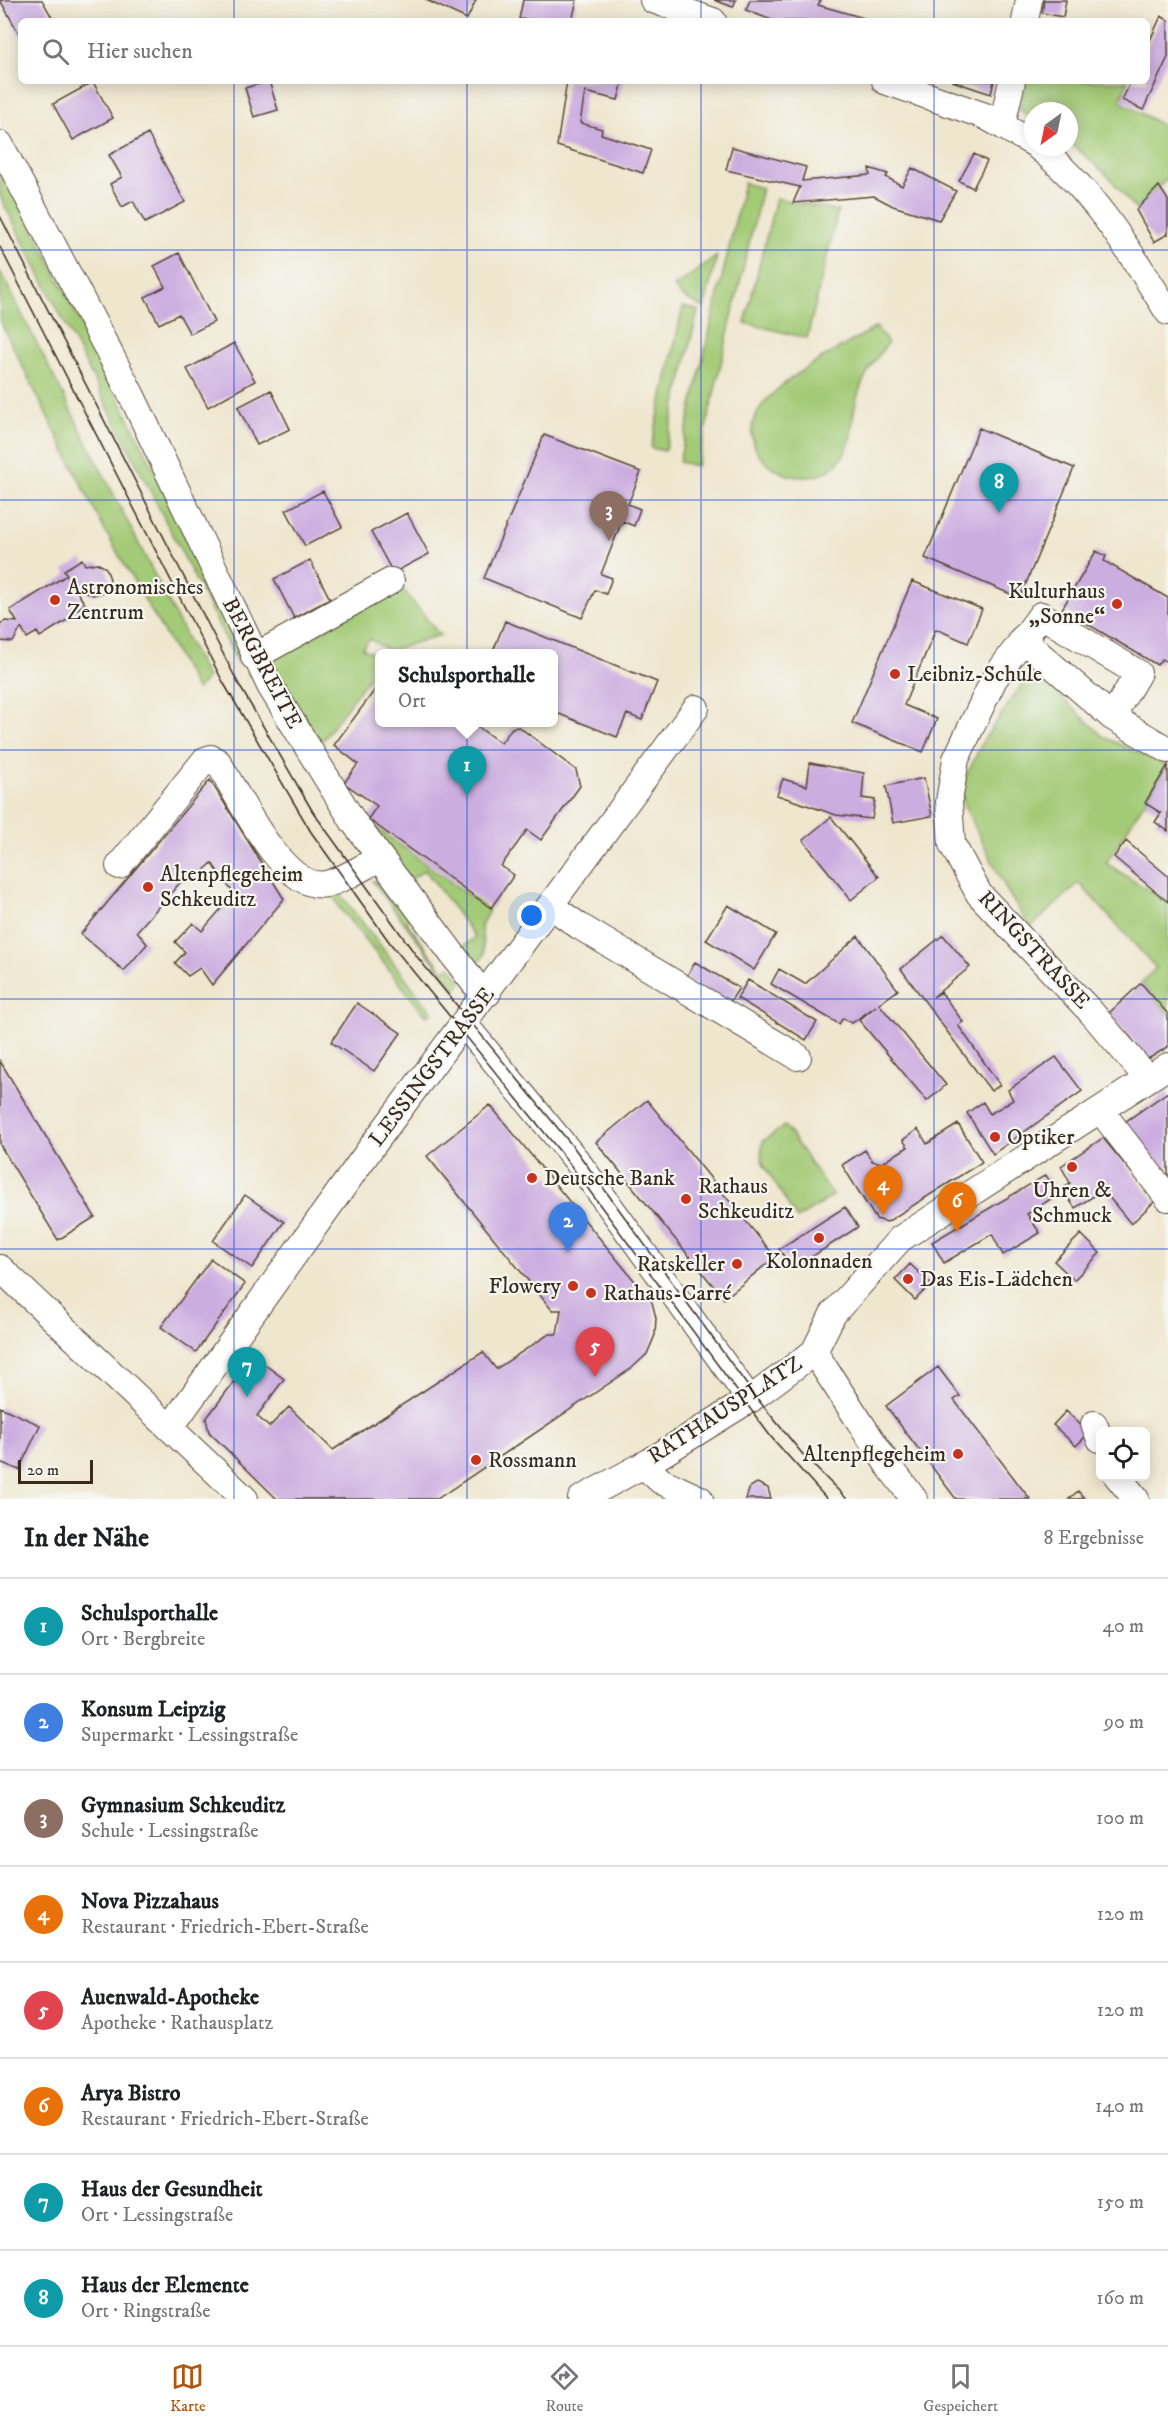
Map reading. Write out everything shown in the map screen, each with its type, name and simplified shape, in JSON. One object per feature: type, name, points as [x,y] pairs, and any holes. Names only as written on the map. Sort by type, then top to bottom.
[{"type":"street","points":[[653,0],[704,18]]},
{"type":"street","points":[[1026,18],[1029,0]]},
{"type":"street","points":[[894,84],[985,116],[1024,138]]},
{"type":"street","points":[[1002,126],[1011,84]]},
{"type":"street","name":"BERGBREITE","points":[[0,144],[132,396],[254,657],[353,821],[474,983],[488,993]]},
{"type":"street","points":[[1050,156],[1063,166],[1113,226],[1168,312]]},
{"type":"street","points":[[254,657],[391,581]]},
{"type":"street","name":"RINGSTRASSE","points":[[1112,717],[1138,673],[1041,615],[994,679],[957,759],[949,802],[952,844],[979,894],[1034,940],[1095,1009],[1158,1073]]},
{"type":"street","points":[[1022,639],[1112,717],[1168,750]]},
{"type":"street","name":"LESSINGSTRASSE","points":[[170,1428],[696,708]]},
{"type":"street","points":[[119,866],[205,760],[211,758],[218,762],[276,857],[300,880],[326,884],[380,858]]},
{"type":"street","points":[[551,906],[579,926],[798,1057]]},
{"type":"street","points":[[464,1023],[577,1161],[750,1400]]},
{"type":"street","points":[[814,1352],[833,1314],[900,1239],[1158,1073]]},
{"type":"street","points":[[1101,1111],[1168,1198]]},
{"type":"street","points":[[0,1268],[245,1499]]},
{"type":"street","name":"RATHAUSPLATZ","points":[[581,1499],[643,1465],[750,1400],[814,1352],[888,1465],[914,1499]]},
{"type":"street","points":[[643,1465],[661,1481],[700,1499]]},
{"type":"street","points":[[1121,1481],[1136,1499]]},
{"type":"green space","points":[[1025,84],[1127,84],[1120,101],[1168,129],[1168,178],[1136,210],[1108,176],[1078,150],[1078,102],[1024,102],[1024,113],[1019,110]]},
{"type":"green space","points":[[0,162],[202,564],[242,659],[238,663],[0,196]]},
{"type":"green space","points":[[744,183],[762,188],[697,466],[679,462]]},
{"type":"green space","points":[[776,198],[838,211],[807,338],[745,323]]},
{"type":"green space","points":[[717,256],[704,308],[683,297],[674,287]]},
{"type":"green space","points":[[0,271],[207,678],[197,690],[106,533],[0,321]]},
{"type":"green space","points":[[683,307],[698,310],[665,451],[651,448]]},
{"type":"green space","points":[[876,327],[888,343],[863,380],[855,406],[850,440],[841,459],[826,472],[808,477],[790,475],[773,468],[760,456],[753,441],[753,423],[763,404],[774,392],[801,371]]},
{"type":"green space","points":[[401,587],[440,635],[395,649],[386,649],[370,639],[362,648],[375,654],[375,669],[320,744],[266,661]]},
{"type":"green space","points":[[1032,670],[1104,737],[1167,766],[1106,863],[1168,903],[1168,1014],[1141,983],[1156,968],[1079,883],[1030,928],[1007,891],[958,793],[983,741]]},
{"type":"green space","points":[[367,821],[489,910],[481,926],[484,955],[475,968],[461,948],[475,937],[425,870],[410,880]]},
{"type":"green space","points":[[372,880],[393,891],[412,916],[406,921],[443,971],[450,966],[462,982],[456,991]]},
{"type":"green space","points":[[338,891],[432,1012],[426,1016],[339,907],[332,892]]},
{"type":"green space","points":[[785,1126],[833,1196],[797,1219],[763,1164],[761,1155],[763,1141]]},
{"type":"building","points":[[0,0],[42,0],[52,18],[18,18],[18,32]]},
{"type":"building","points":[[426,0],[476,0],[467,18]]},
{"type":"building","points":[[523,0],[577,0],[573,18],[519,18]]},
{"type":"building","points":[[714,0],[736,0],[733,7]]},
{"type":"building","points":[[750,0],[821,0],[818,5],[864,18],[766,18],[746,10]]},
{"type":"building","points":[[1044,0],[1066,0],[1063,17],[1042,13]]},
{"type":"building","points":[[1161,16],[1168,20],[1168,57],[1143,110],[1122,100],[1130,84],[1150,84],[1150,40]]},
{"type":"building","points":[[89,84],[94,84],[113,118],[73,140],[53,104]]},
{"type":"building","points":[[270,84],[278,110],[254,117],[245,88]]},
{"type":"building","points":[[567,84],[622,84],[618,100],[585,92],[580,123],[602,129],[601,134],[651,150],[643,173],[557,146]]},
{"type":"building","points":[[961,84],[993,84],[991,94]]},
{"type":"building","points":[[148,134],[185,202],[145,223],[133,201],[122,207],[110,184],[122,177],[109,155]]},
{"type":"building","points":[[732,147],[806,167],[802,181],[870,175],[869,168],[888,174],[886,177],[902,186],[912,168],[956,191],[939,220],[893,206],[874,196],[793,203],[800,187],[726,170]]},
{"type":"building","points":[[974,154],[987,161],[973,188],[959,181]]},
{"type":"building","points":[[1159,186],[1168,200],[1168,234],[1154,242],[1136,210]]},
{"type":"building","points":[[179,253],[214,322],[190,334],[179,314],[159,324],[145,297],[165,287],[154,266]]},
{"type":"building","points":[[234,343],[255,381],[208,407],[187,369]]},
{"type":"building","points":[[271,390],[290,429],[257,445],[238,407]]},
{"type":"building","points":[[979,428],[1074,468],[1020,598],[925,558]]},
{"type":"building","points":[[544,435],[641,472],[628,504],[640,509],[634,526],[622,521],[601,574],[612,578],[606,594],[595,590],[582,618],[484,578]]},
{"type":"building","points":[[323,491],[342,527],[305,546],[286,510]]},
{"type":"building","points":[[407,513],[429,554],[393,573],[371,532]]},
{"type":"building","name":"Kulturhaus „Sonne“","points":[[1096,551],[1106,556],[1104,561],[1168,598],[1168,662],[1162,659],[1157,665],[1062,609]]},
{"type":"building","name":"Astronomisches Zentrum","points":[[82,559],[85,565],[97,563],[106,568],[110,579],[104,592],[93,595],[81,590],[77,592],[85,604],[73,612],[75,615],[40,637],[37,632],[27,638],[21,628],[13,642],[1,641],[0,624],[5,621],[17,622],[10,610],[67,575],[64,570]]},
{"type":"building","points":[[310,560],[330,599],[294,618],[274,579]]},
{"type":"building","name":"Leibniz-Schule","points":[[912,581],[982,609],[968,643],[936,629],[904,705],[937,719],[923,752],[852,723]]},
{"type":"building","points":[[505,621],[657,682],[642,720],[627,714],[617,737],[558,714],[558,649],[494,649]]},
{"type":"building","points":[[375,690],[375,727],[478,727],[501,743],[512,728],[519,727],[576,770],[580,786],[541,840],[527,830],[501,866],[514,875],[491,908],[368,819],[377,806],[344,783],[358,764],[334,745]]},
{"type":"building","points":[[810,763],[864,773],[862,798],[875,800],[872,819],[836,815],[777,795],[783,779],[807,786]]},
{"type":"building","points":[[1168,765],[1168,831],[1155,822],[1161,813],[1145,803]]},
{"type":"building","points":[[924,778],[932,816],[893,823],[886,786]]},
{"type":"building","name":"Altenpflegeheim Schkeuditz","points":[[210,780],[284,899],[212,985],[200,968],[188,976],[175,963],[185,952],[175,942],[193,923],[202,931],[234,894],[212,863],[192,881],[187,875],[137,931],[147,944],[124,971],[81,934]]},
{"type":"building","points":[[831,817],[879,877],[851,900],[803,840]]},
{"type":"building","points":[[1126,841],[1168,876],[1168,902],[1114,857]]},
{"type":"building","points":[[728,905],[776,934],[754,970],[706,940]]},
{"type":"building","points":[[943,935],[970,967],[933,997],[941,992],[963,1022],[958,1025],[1000,1085],[991,1091],[901,969]]},
{"type":"building","points":[[858,936],[898,990],[879,1004],[946,1085],[927,1101],[859,1020],[876,1006],[852,1023],[843,1018],[839,1024],[771,984],[779,969],[805,984]]},
{"type":"building","points":[[695,962],[739,988],[728,1005],[685,979]]},
{"type":"building","points":[[748,980],[817,1022],[806,1040],[737,998]]},
{"type":"building","points":[[1141,983],[1168,1014],[1168,1047],[1146,1060],[1131,1038],[1108,1014]]},
{"type":"building","points":[[357,1003],[401,1033],[374,1071],[331,1042]]},
{"type":"building","points":[[1056,1057],[1082,1091],[993,1154],[967,1113],[983,1102],[990,1114],[1013,1100],[1008,1090]]},
{"type":"building","points":[[0,1061],[95,1217],[58,1240],[0,1145]]},
{"type":"building","points":[[1168,1092],[1168,1183],[1122,1124]]},
{"type":"building","name":"Rathaus Schkeuditz","points":[[647,1100],[775,1257],[724,1299],[596,1142]]},
{"type":"building","name":"Rathaus-Carré","points":[[490,1105],[652,1302],[656,1318],[655,1335],[647,1354],[632,1368],[437,1499],[277,1499],[209,1432],[206,1419],[253,1356],[284,1379],[257,1416],[269,1427],[289,1407],[333,1450],[483,1352],[496,1369],[549,1334],[557,1334],[561,1310],[552,1310],[427,1156]]},
{"type":"building","points":[[958,1124],[982,1162],[887,1222],[876,1219],[842,1165],[865,1150],[872,1161],[882,1163],[908,1147],[903,1140],[918,1129],[927,1144]]},
{"type":"building","points":[[1103,1138],[1155,1201],[1131,1224],[1103,1190],[1075,1208],[1062,1189],[1070,1183],[1061,1166]]},
{"type":"building","points":[[1046,1175],[1057,1195],[1027,1214],[1040,1233],[1003,1255],[992,1234],[944,1263],[932,1242]]},
{"type":"building","points":[[245,1195],[284,1222],[252,1268],[213,1241]]},
{"type":"building","name":"Kolonnaden","points":[[845,1207],[858,1227],[793,1269],[779,1249]]},
{"type":"building","points":[[1081,1234],[1100,1253],[1074,1280],[1054,1261]]},
{"type":"building","points":[[211,1259],[245,1284],[196,1352],[161,1327]]},
{"type":"building","points":[[910,1264],[931,1284],[915,1300],[895,1280]]},
{"type":"building","name":"Altenpflegeheim","points":[[938,1367],[960,1396],[954,1400],[1030,1499],[956,1499],[886,1406]]},
{"type":"building","points":[[0,1407],[40,1425],[19,1470],[0,1462]]},
{"type":"building","points":[[1066,1411],[1089,1433],[1076,1446],[1053,1425]]},
{"type":"building","points":[[757,1483],[768,1488],[771,1499],[746,1499],[750,1487]]},
{"type":"building","points":[[1078,1491],[1085,1499],[1069,1499]]},
{"type":"tram line","points":[[0,216],[238,683],[313,812],[418,958],[575,1149],[755,1396],[805,1457],[847,1499]]},
{"type":"tram line","points":[[0,247],[223,682],[311,832],[390,943],[566,1159],[771,1437],[827,1499]]},
{"type":"place","name":"Haus der Elemente","points":[[999,513]]},
{"type":"place","name":"Gymnasium Schkeuditz","points":[[609,541]]},
{"type":"place","name":"Astronomisches Zentrum","points":[[55,600]]},
{"type":"place","name":"Kulturhaus „Sonne“","points":[[1117,604]]},
{"type":"place","name":"Leibniz-Schule","points":[[895,674]]},
{"type":"place","name":"Schulsporthalle","points":[[467,796]]},
{"type":"place","name":"Altenpflegeheim Schkeuditz","points":[[148,887]]},
{"type":"place","name":"Optiker","points":[[995,1137]]},
{"type":"place","name":"Uhren & Schmuck","points":[[1072,1167]]},
{"type":"place","name":"Deutsche Bank","points":[[532,1178]]},
{"type":"place","name":"Rathaus Schkeuditz","points":[[686,1199]]},
{"type":"place","name":"Nova Pizzahaus","points":[[883,1215]]},
{"type":"place","name":"Arya Bistro","points":[[957,1232]]},
{"type":"place","name":"Kolonnaden","points":[[819,1238]]},
{"type":"place","name":"Konsum Leipzig","points":[[568,1252]]},
{"type":"place","name":"Ratskeller","points":[[737,1264]]},
{"type":"place","name":"Das Eis-Lädchen","points":[[908,1279]]},
{"type":"place","name":"Flowery","points":[[573,1286]]},
{"type":"place","name":"Rathaus-Carré","points":[[591,1293]]},
{"type":"place","name":"Auenwald-Apotheke","points":[[595,1377]]},
{"type":"place","name":"Haus der Gesundheit","points":[[247,1397]]},
{"type":"place","name":"Altenpflegeheim","points":[[958,1454]]},
{"type":"place","name":"Rossmann","points":[[476,1460]]}]
